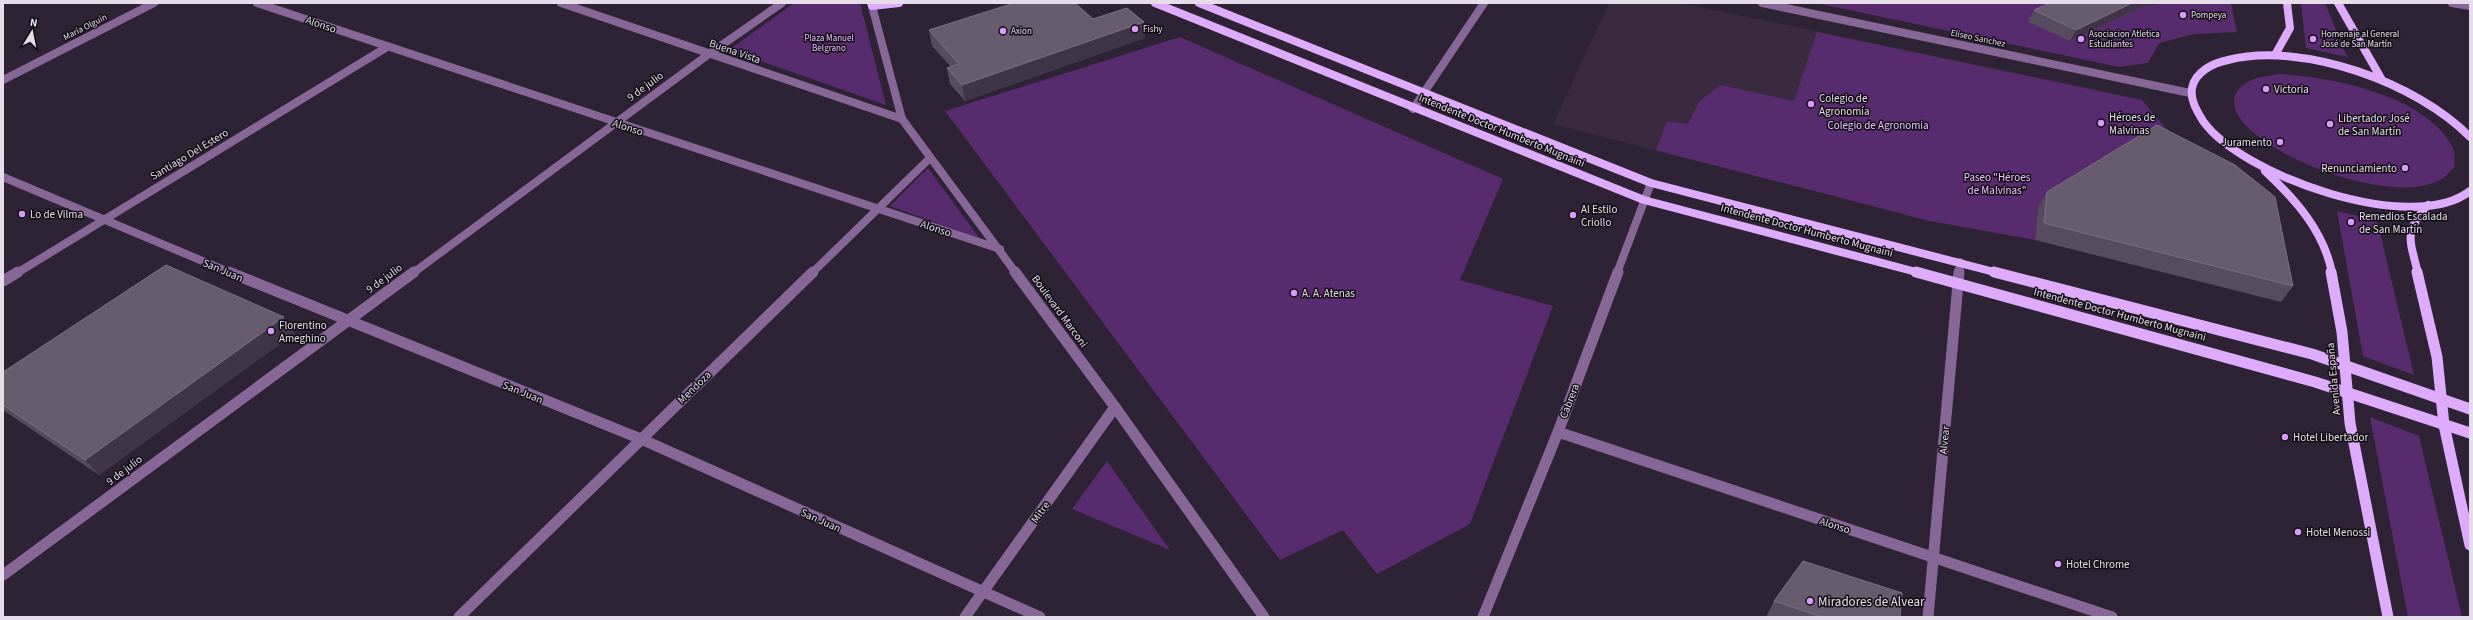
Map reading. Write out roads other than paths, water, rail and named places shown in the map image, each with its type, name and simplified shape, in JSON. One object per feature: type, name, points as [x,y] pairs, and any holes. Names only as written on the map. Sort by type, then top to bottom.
[{"type":"main road","points":[[872,5],[898,3]]},
{"type":"main road","name":"Intendente Doctor Humberto Mugnaini","points":[[1155,3],[1413,109],[1644,200],[1959,283],[2348,391],[2470,433]]},
{"type":"main road","name":"Intendente Doctor Humberto Mugnaini","points":[[1199,3],[1424,94],[1651,183],[1960,262],[2346,365],[2470,409]]},
{"type":"main road","points":[[2275,55],[2290,28],[2287,3]]},
{"type":"main road","points":[[2338,3],[2382,80]]},
{"type":"main road","points":[[2470,137],[2442,112],[2405,90],[2382,80],[2318,61],[2275,55],[2240,56],[2213,63],[2196,76],[2190,93],[2198,115],[2220,140],[2256,164],[2297,183],[2342,197],[2388,205],[2428,205],[2463,197],[2470,191]]},
{"type":"main road","name":"Avenida España","points":[[2256,164],[2293,197],[2306,215],[2329,258],[2342,332],[2350,423],[2388,617]]},
{"type":"main road","points":[[2428,205],[2414,220],[2410,239],[2437,357],[2444,425],[2470,545]]},
{"type":"street","name":"María Olguín","points":[[3,80],[154,3]]},
{"type":"street","name":"Alonso","points":[[257,3],[1000,249]]},
{"type":"street","name":"Buena Vista","points":[[561,3],[902,119]]},
{"type":"street","name":"9 de julio","points":[[3,575],[709,54],[782,3]]},
{"type":"street","points":[[1413,109],[1484,3]]},
{"type":"street","name":"Eliseo Sanchez","points":[[1762,3],[2190,93]]},
{"type":"street","points":[[2452,3],[2470,6]]},
{"type":"street","name":"Boulevard Marconi","points":[[872,5],[902,119],[1000,249],[1115,407],[1264,617]]},
{"type":"street","name":"Santiago Del Estero","points":[[3,281],[388,47]]},
{"type":"street","name":"Mendoza","points":[[459,617],[930,158]]},
{"type":"street","name":"San Juan","points":[[3,177],[346,321],[641,439],[1040,617]]},
{"type":"street","name":"Cabrera","points":[[1483,617],[1558,432],[1651,183]]},
{"type":"street","name":"Alvear","points":[[1928,617],[1932,557],[1960,262]]},
{"type":"street","name":"Mitre","points":[[965,617],[1115,407]]},
{"type":"street","name":"Alonso","points":[[1558,432],[2112,617]]},
{"type":"place","name":"Pompeya","points":[[2183,15]]},
{"type":"place","name":"Fishy","points":[[1135,29]]},
{"type":"place","name":"Axion","points":[[1003,31]]},
{"type":"place","name":"Asociacion Atletica Estudiantes","points":[[2081,39]]},
{"type":"place","name":"Homenaje al General José de San Martín","points":[[2313,39]]},
{"type":"place","name":"Victoria","points":[[2266,89]]},
{"type":"place","name":"Colegio de Agronomía","points":[[1811,104]]},
{"type":"place","name":"Héroes de Malvinas","points":[[2101,123]]},
{"type":"place","name":"Libertador José de San Martín","points":[[2330,124]]},
{"type":"place","name":"Juramento","points":[[2280,142]]},
{"type":"place","name":"Renunciamiento","points":[[2405,168]]},
{"type":"place","name":"Lo de Vilma","points":[[22,214]]},
{"type":"place","name":"Al Estilo Criollo","points":[[1573,215]]},
{"type":"place","name":"Remedios Escalada de San Martín","points":[[2351,222]]},
{"type":"place","name":"A. A. Atenas","points":[[1294,293]]},
{"type":"place","name":"Florentino Ameghino","points":[[271,331]]},
{"type":"place","name":"Hotel Libertador","points":[[2285,437]]},
{"type":"place","name":"Hotel Menossi","points":[[2298,532]]},
{"type":"place","name":"Hotel Chrome","points":[[2058,564]]},
{"type":"place","name":"Miradores de Alvear","points":[[1810,601]]},
{"type":"park label","name":"Plaza Manuel Belgrano","points":[[829,44]]},
{"type":"park label","name":"Colegio de Agronomia","points":[[1878,125]]},
{"type":"park label","name":"Paseo \"Héroes de Malvinas\"","points":[[1997,183]]}]
